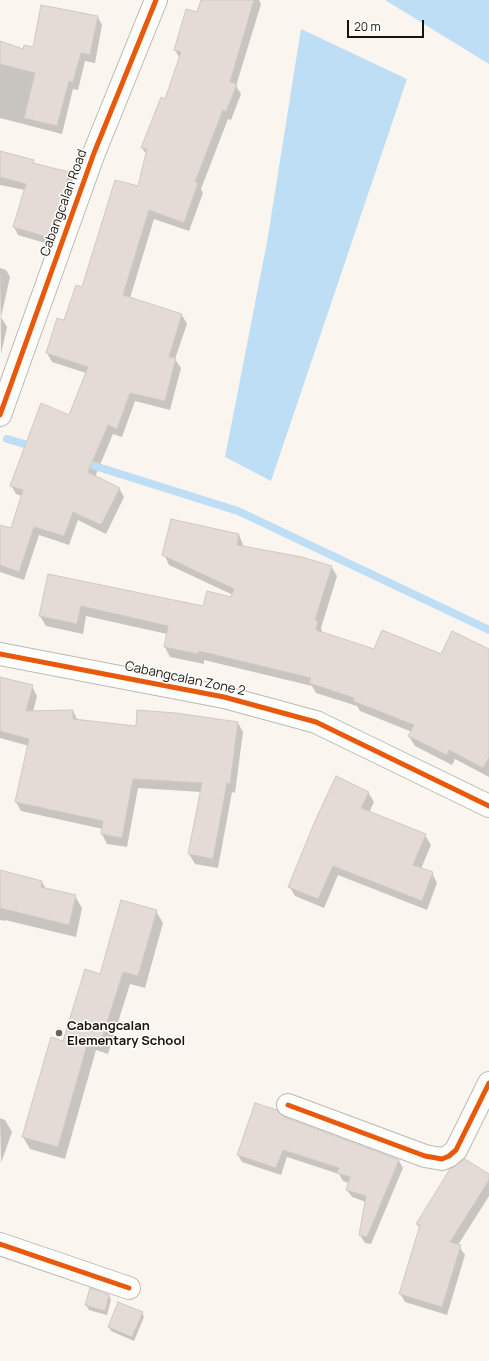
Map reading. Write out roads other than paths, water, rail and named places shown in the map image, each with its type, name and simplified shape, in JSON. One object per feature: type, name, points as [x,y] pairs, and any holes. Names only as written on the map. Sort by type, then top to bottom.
[{"type":"street","name":"Cabangcalan Road","points":[[0,415],[94,153],[156,0]]},
{"type":"street","name":"Cabangcalan Zone 2","points":[[0,654],[224,697],[316,722],[489,806]]},
{"type":"street","points":[[288,1105],[425,1156],[442,1159],[449,1156],[456,1150],[489,1083]]},
{"type":"street","points":[[0,1244],[129,1288]]},
{"type":"water","points":[[385,0],[489,0],[489,64]]},
{"type":"water","points":[[301,29],[407,79],[271,481],[225,457],[267,242]]},
{"type":"waterway","points":[[7,439],[35,447]]},
{"type":"waterway","points":[[82,462],[238,511],[489,630]]},
{"type":"place","name":"Cabangcalan Elementary School","points":[[59,1033]]}]
